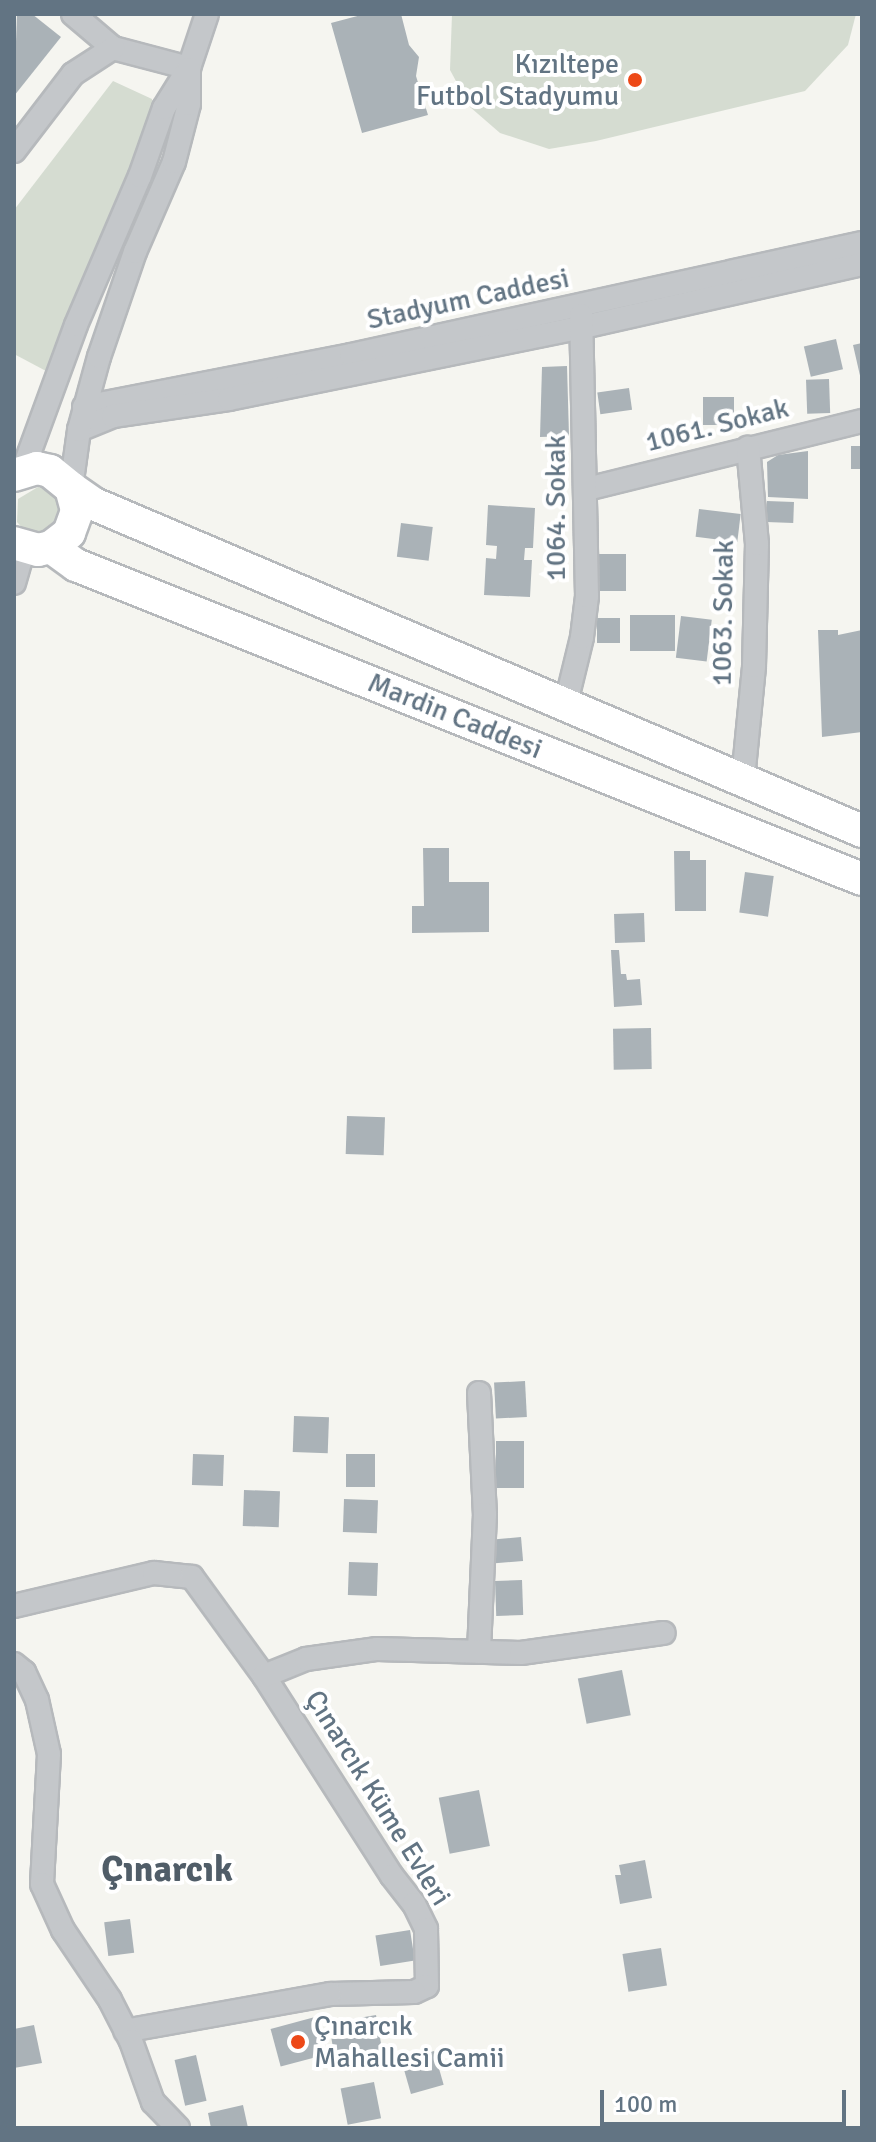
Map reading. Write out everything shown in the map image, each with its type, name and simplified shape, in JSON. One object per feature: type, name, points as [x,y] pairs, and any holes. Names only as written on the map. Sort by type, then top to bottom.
[{"type":"highway","name":"Mardin Caddesi","points":[[17,471],[50,471],[94,504],[862,831]]},
{"type":"highway","points":[[30,546],[61,542],[75,523],[77,511],[71,488]]},
{"type":"highway","name":"Mardin Caddesi","points":[[30,546],[862,879]]},
{"type":"street","points":[[73,14],[113,48],[189,68]]},
{"type":"street","points":[[17,471],[140,176],[164,108],[189,68],[207,14]]},
{"type":"street","points":[[14,151],[73,74],[113,48]]},
{"type":"street","points":[[71,488],[84,407],[135,252],[174,162],[189,104],[189,68]]},
{"type":"street","name":"Stadyum Caddesi","points":[[84,407],[581,316],[862,243]]},
{"type":"street","points":[[79,430],[93,421],[113,416],[229,399],[581,316],[862,264]]},
{"type":"street","name":"1064. Sokak","points":[[565,707],[582,637],[587,596],[581,316]]},
{"type":"street","name":"1061. Sokak","points":[[587,489],[862,421]]},
{"type":"street","name":"1063. Sokak","points":[[743,779],[754,666],[757,544],[748,447]]},
{"type":"street","points":[[14,583],[30,546]]},
{"type":"street","points":[[479,1393],[485,1514],[479,1652]]},
{"type":"street","name":"Çınarcık Küme Evleri","points":[[14,1606],[154,1573],[192,1577],[264,1676],[392,1876],[414,1904],[426,1929],[427,1986],[414,1992],[389,1995],[330,1994],[125,2031]]},
{"type":"street","name":"Çınarcık Küme Evleri","points":[[264,1676],[306,1659],[377,1649],[521,1653],[664,1633]]},
{"type":"street","points":[[14,1664],[24,1672],[37,1700],[49,1754],[42,1884],[63,1930],[110,2000],[153,2102],[178,2128]]},
{"type":"shaded area","name":"Kızıltepe Futbol Stadyumu","points":[[452,14],[856,14],[848,45],[805,91],[596,141],[549,149],[500,133],[470,107],[450,70]]},
{"type":"shaded area","points":[[113,81],[152,99],[153,121],[46,371],[14,354],[14,210]]},
{"type":"shaded area","points":[[38,487],[53,491],[63,504],[52,534],[28,534],[17,522],[18,499]]},
{"type":"building","points":[[17,14],[32,14],[61,37],[14,96]]},
{"type":"building","points":[[365,14],[401,14],[409,45],[419,57],[416,76],[428,115],[362,133],[331,23]]},
{"type":"building","points":[[836,339],[843,369],[811,377],[804,346]]},
{"type":"building","points":[[862,343],[862,379],[861,380],[853,345]]},
{"type":"building","points":[[567,366],[569,436],[540,437],[542,367]]},
{"type":"building","points":[[829,379],[830,413],[807,414],[806,380]]},
{"type":"building","points":[[629,388],[632,410],[600,414],[597,392]]},
{"type":"building","points":[[703,397],[734,397],[734,425],[703,425]]},
{"type":"building","points":[[851,446],[862,446],[862,469],[851,469]]},
{"type":"building","points":[[808,451],[808,499],[768,497],[767,462],[778,455]]},
{"type":"building","points":[[767,501],[794,502],[793,523],[766,522]]},
{"type":"building","points":[[488,505],[535,508],[533,548],[525,548],[524,560],[532,560],[530,597],[484,595],[486,558],[496,559],[497,546],[486,545]]},
{"type":"building","points":[[699,509],[741,514],[737,542],[696,537]]},
{"type":"building","points":[[401,523],[433,527],[429,561],[397,557]]},
{"type":"building","points":[[597,554],[626,554],[626,591],[597,591]]},
{"type":"building","points":[[630,615],[675,615],[675,651],[630,651]]},
{"type":"building","points":[[681,616],[712,620],[707,661],[676,658]]},
{"type":"building","points":[[597,618],[620,618],[620,643],[597,643]]},
{"type":"building","points":[[818,630],[838,630],[838,635],[862,630],[862,732],[822,737]]},
{"type":"building","points":[[423,848],[449,848],[449,882],[489,882],[489,932],[412,933],[412,906],[424,906]]},
{"type":"building","points":[[674,851],[690,851],[690,860],[706,860],[706,911],[675,911]]},
{"type":"building","points":[[745,872],[774,876],[768,917],[739,913]]},
{"type":"building","points":[[644,913],[645,942],[615,943],[614,914]]},
{"type":"building","points":[[611,950],[619,950],[621,974],[626,974],[627,980],[640,979],[642,1005],[614,1007]]},
{"type":"building","points":[[651,1028],[652,1069],[614,1070],[613,1029]]},
{"type":"building","points":[[347,1116],[385,1117],[384,1155],[346,1154]]},
{"type":"building","points":[[525,1381],[527,1417],[496,1419],[494,1383]]},
{"type":"building","points":[[294,1416],[329,1417],[328,1453],[293,1452]]},
{"type":"building","points":[[496,1441],[524,1441],[524,1488],[496,1488]]},
{"type":"building","points":[[193,1454],[224,1455],[223,1486],[192,1485]]},
{"type":"building","points":[[346,1454],[375,1454],[375,1487],[346,1487]]},
{"type":"building","points":[[244,1490],[280,1491],[279,1527],[243,1526]]},
{"type":"building","points":[[344,1499],[378,1500],[377,1533],[343,1532]]},
{"type":"building","points":[[521,1537],[523,1561],[495,1563],[493,1539]]},
{"type":"building","points":[[349,1562],[378,1563],[377,1596],[348,1595]]},
{"type":"building","points":[[522,1580],[523,1615],[496,1616],[495,1581]]},
{"type":"building","points":[[622,1670],[631,1715],[587,1724],[578,1679]]},
{"type":"building","points":[[479,1790],[490,1846],[450,1854],[439,1798]]},
{"type":"building","points":[[645,1860],[652,1898],[620,1904],[615,1875],[621,1875],[619,1865]]},
{"type":"building","points":[[130,1919],[134,1953],[108,1956],[104,1922]]},
{"type":"building","points":[[410,1930],[415,1961],[380,1966],[375,1935]]},
{"type":"building","points":[[661,1948],[667,1986],[628,1992],[622,1954]]},
{"type":"building","points":[[376,2015],[383,2053],[336,2062],[329,2023]]},
{"type":"building","name":"Çınarcık Mahallesi Camii","points":[[315,2017],[325,2055],[281,2067],[271,2029]]},
{"type":"building","points":[[34,2025],[42,2063],[14,2068],[14,2029]]},
{"type":"building","points":[[434,2051],[444,2085],[411,2094],[401,2060]]},
{"type":"building","points":[[196,2055],[207,2101],[185,2106],[175,2060]]},
{"type":"building","points":[[374,2082],[381,2118],[348,2125],[341,2088]]},
{"type":"building","points":[[243,2105],[248,2128],[211,2128],[208,2113]]},
{"type":"place","name":"Kızıltepe Futbol Stadyumu","points":[[635,80]]},
{"type":"place","name":"Çınarcık Mahallesi Camii","points":[[298,2042]]},
{"type":"district","name":"Çınarcık","points":[[167,1870]]}]
